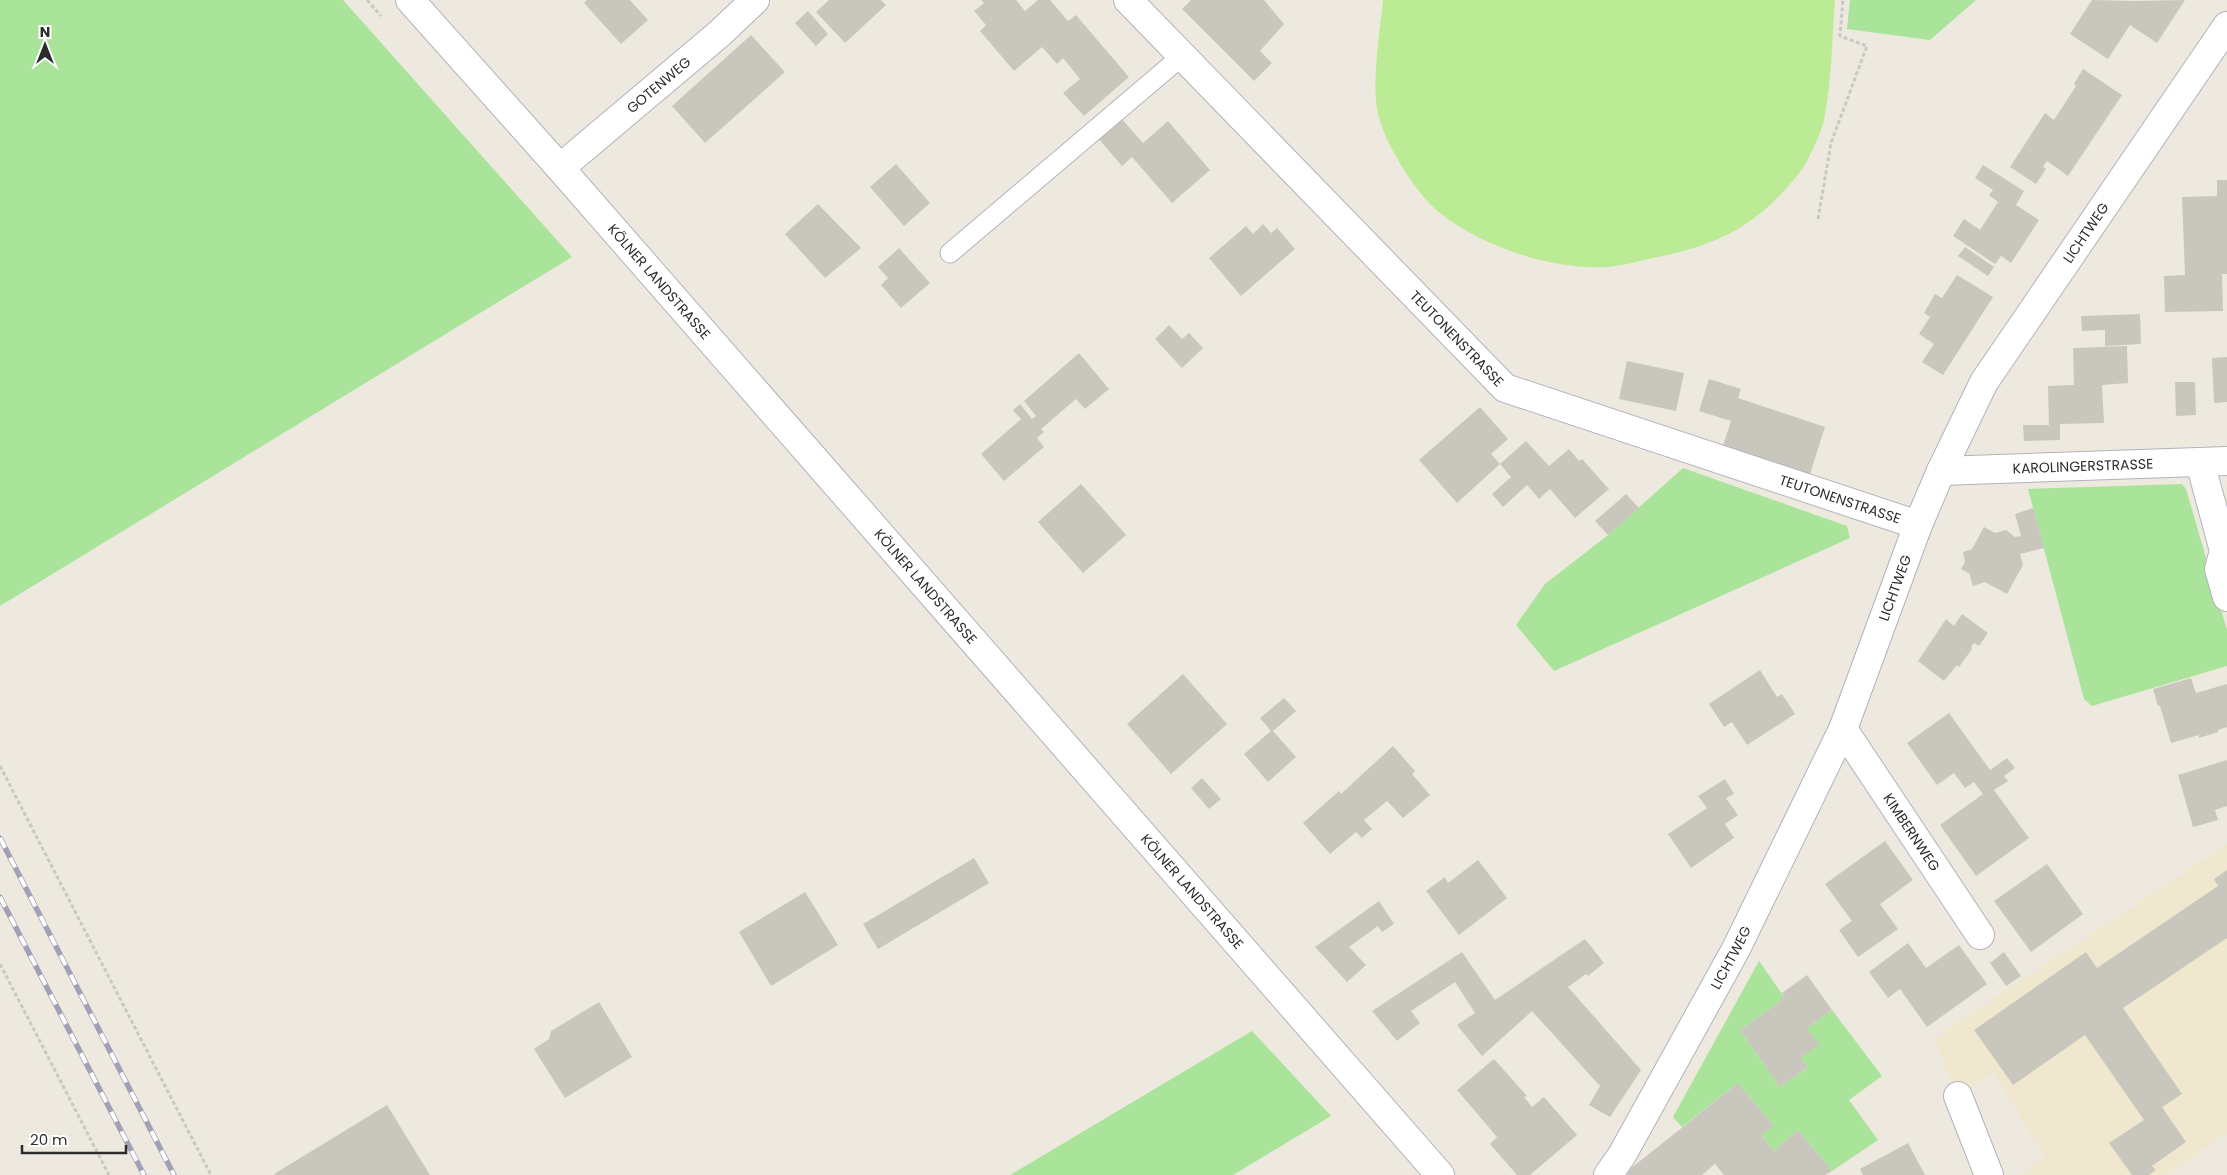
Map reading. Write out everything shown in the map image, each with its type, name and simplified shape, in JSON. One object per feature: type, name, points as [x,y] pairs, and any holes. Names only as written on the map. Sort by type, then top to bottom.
[{"type":"street","name":"KÖLNER LANDSTRASSE","points":[[410,0],[560,168],[1440,1175]]},
{"type":"street","name":"GOTENWEG","points":[[560,168],[719,34],[755,0]]},
{"type":"street","name":"TEUTONENSTRASSE","points":[[1128,0],[1505,388],[1918,525]]},
{"type":"street","name":"LICHTWEG","points":[[1608,1175],[1622,1155],[1736,949],[1843,729],[1918,525],[1941,471],[1984,382],[2227,26]]},
{"type":"street","name":"KAROLINGERSTRASSE","points":[[1941,471],[2227,461]]},
{"type":"street","points":[[2200,462],[2224,551],[2219,569],[2227,597]]},
{"type":"street","name":"KIMBERNWEG","points":[[1843,729],[1980,935]]},
{"type":"street","points":[[1958,1096],[1989,1175]]},
{"type":"lane","points":[[950,253],[1182,56]]},
{"type":"path","points":[[1818,219],[1831,143],[1867,46],[1840,36],[1843,0]]},
{"type":"path","points":[[0,766],[212,1175]]},
{"type":"path","points":[[0,964],[109,1175]]},
{"type":"shaded area","points":[[2227,844],[2227,1133],[2166,1175],[2023,1175],[2044,1156],[1994,1073],[1958,1096],[1933,1039]]},
{"type":"green space","points":[[0,0],[343,0],[572,257],[0,606]]},
{"type":"green space","points":[[1383,0],[1835,0],[1829,86],[1822,126],[1806,163],[1783,192],[1745,224],[1704,245],[1632,263],[1607,267],[1564,265],[1519,254],[1476,236],[1440,213],[1421,194],[1394,153],[1382,126],[1376,102],[1377,58]]},
{"type":"green space","points":[[1850,0],[1976,0],[1930,40],[1847,29]]},
{"type":"green space","points":[[1683,468],[1847,526],[1850,538],[1554,671],[1516,625],[1545,584],[1608,535]]},
{"type":"green space","points":[[2182,484],[2186,489],[2227,630],[2227,666],[2092,706],[2084,699],[2028,489]]},
{"type":"green space","points":[[1759,961],[1785,998],[1740,1030],[1780,1087],[1808,1067],[1801,1057],[1807,1028],[1832,1010],[1882,1076],[1849,1100],[1878,1140],[1832,1171],[1798,1130],[1774,1151],[1761,1135],[1773,1125],[1738,1083],[1682,1127],[1673,1117]]},
{"type":"green space","points":[[1252,1031],[1331,1116],[1233,1175],[1010,1175]]},
{"type":"building","points":[[587,0],[630,0],[648,20],[621,44],[584,3]]},
{"type":"building","points":[[829,0],[881,0],[886,5],[845,43],[816,12]]},
{"type":"building","points":[[981,0],[1016,0],[1025,11],[1038,0],[1050,0],[1068,21],[1076,15],[1129,77],[1084,116],[1063,93],[1080,79],[1063,58],[1057,64],[1042,47],[1014,71],[980,31],[986,25],[974,11],[984,3]]},
{"type":"building","points":[[1191,0],[1264,0],[1284,24],[1260,51],[1272,63],[1254,81],[1182,9]]},
{"type":"building","points":[[2092,0],[2185,0],[2157,43],[2130,25],[2108,59],[2070,34]]},
{"type":"building","points":[[808,11],[828,34],[816,46],[795,23]]},
{"type":"building","points":[[751,35],[785,72],[705,143],[672,106]]},
{"type":"building","points":[[2083,69],[2122,95],[2068,176],[2047,161],[2043,167],[2046,169],[2036,184],[2010,167],[2045,113],[2054,120],[2076,86],[2074,84]]},
{"type":"building","points":[[1120,117],[1143,143],[1168,121],[1210,170],[1172,203],[1132,157],[1122,166],[1097,137]]},
{"type":"building","points":[[896,164],[930,203],[904,226],[870,187]]},
{"type":"building","points":[[1983,165],[2024,191],[2016,205],[2039,220],[2011,263],[2001,256],[1995,264],[1953,236],[1964,219],[1980,230],[1998,202],[1989,195],[1993,190],[1975,178]]},
{"type":"building","points":[[2217,180],[2227,180],[2227,274],[2222,274],[2223,311],[2165,312],[2164,276],[2185,275],[2182,197],[2217,196]]},
{"type":"building","points":[[818,204],[861,248],[825,278],[785,234]]},
{"type":"building","points":[[1263,224],[1271,233],[1277,228],[1295,249],[1241,296],[1209,258],[1246,226],[1253,234]]},
{"type":"building","points":[[1965,247],[1994,267],[1988,276],[1958,256]]},
{"type":"building","points":[[899,248],[930,283],[901,308],[881,285],[888,278],[878,267]]},
{"type":"building","points":[[1957,275],[1993,297],[1943,375],[1922,362],[1934,344],[1919,334],[1930,317],[1924,313],[1935,294],[1942,298]]},
{"type":"building","points":[[2140,314],[2141,344],[2105,346],[2105,330],[2082,331],[2081,316]]},
{"type":"building","points":[[1169,325],[1182,339],[1189,333],[1203,348],[1182,368],[1155,339]]},
{"type":"building","points":[[2127,346],[2128,383],[2102,385],[2104,423],[2060,424],[2060,440],[2024,441],[2023,425],[2049,425],[2048,386],[2074,385],[2073,348]]},
{"type":"building","points":[[1079,353],[1109,389],[1085,409],[1076,399],[1041,429],[1044,432],[1037,438],[1044,447],[1004,481],[981,454],[1021,419],[1013,410],[1020,404],[1032,419],[1036,416],[1024,401]]},
{"type":"building","points":[[2227,357],[2227,402],[2214,403],[2212,358]]},
{"type":"building","points":[[1627,361],[1684,373],[1676,411],[1619,399]]},
{"type":"building","points":[[1709,379],[1741,389],[1738,398],[1825,427],[1810,474],[1723,446],[1731,421],[1699,411]]},
{"type":"building","points":[[2175,382],[2195,382],[2196,415],[2176,416]]},
{"type":"building","points":[[1480,407],[1508,439],[1491,454],[1500,464],[1457,503],[1419,460]]},
{"type":"building","points":[[1526,441],[1549,466],[1569,449],[1579,461],[1582,459],[1609,489],[1575,518],[1550,489],[1539,499],[1527,485],[1503,507],[1492,494],[1511,477],[1500,464]]},
{"type":"building","points":[[1081,484],[1126,535],[1083,573],[1038,522]]},
{"type":"building","points":[[1626,494],[1639,508],[1608,535],[1595,521]]},
{"type":"building","points":[[2033,508],[2044,548],[2020,554],[2023,565],[2007,594],[1985,582],[1973,586],[1969,573],[1961,569],[1965,562],[1963,552],[1972,549],[1984,527],[1995,533],[2006,530],[2015,537],[2021,536],[2015,514]]},
{"type":"building","points":[[1962,614],[1988,633],[1979,646],[1974,643],[1959,667],[1957,665],[1944,681],[1918,661],[1946,619],[1954,626]]},
{"type":"building","points":[[1760,670],[1777,697],[1782,694],[1795,714],[1747,745],[1732,722],[1724,727],[1709,704]]},
{"type":"building","points":[[1183,674],[1227,724],[1171,774],[1127,724]]},
{"type":"building","points":[[2191,678],[2196,693],[2227,684],[2227,727],[2199,738],[2199,735],[2171,743],[2153,689]]},
{"type":"building","points":[[1284,698],[1296,711],[1273,731],[1296,757],[1268,782],[1244,754],[1271,731],[1260,718]]},
{"type":"building","points":[[1949,713],[1990,770],[2007,758],[2015,768],[2004,776],[2008,781],[1994,790],[2029,838],[1976,876],[1940,825],[1983,794],[1974,782],[1965,788],[1954,773],[1937,785],[1907,743]]},
{"type":"building","points":[[1393,746],[1415,771],[1412,774],[1430,795],[1403,818],[1387,801],[1364,820],[1372,829],[1362,838],[1356,832],[1330,854],[1303,823],[1339,791],[1341,794]]},
{"type":"building","points":[[2227,760],[2227,806],[2215,810],[2218,820],[2193,827],[2178,775]]},
{"type":"building","points":[[1202,778],[1221,799],[1209,809],[1191,788]]},
{"type":"building","points":[[1725,779],[1734,794],[1726,798],[1738,815],[1725,824],[1734,838],[1691,868],[1668,834],[1707,808],[1698,796]]},
{"type":"building","points":[[1885,841],[1913,880],[1880,904],[1898,929],[1858,957],[1839,930],[1852,921],[1825,884]]},
{"type":"building","points":[[974,858],[989,883],[878,949],[863,924]]},
{"type":"building","points":[[1478,860],[1507,898],[1459,935],[1426,891],[1445,877],[1448,883]]},
{"type":"building","points":[[2047,864],[2083,914],[2031,952],[1994,901]]},
{"type":"building","points":[[2227,870],[2227,938],[2123,1008],[2182,1094],[2162,1107],[2186,1142],[2152,1166],[2156,1170],[2149,1175],[2132,1175],[2109,1143],[2144,1120],[2085,1035],[2013,1085],[1974,1030],[2086,952],[2097,968],[2218,886],[2214,879]]},
{"type":"building","points":[[805,892],[838,945],[771,986],[739,932]]},
{"type":"building","points":[[1379,901],[1394,924],[1382,932],[1378,926],[1349,947],[1366,965],[1347,982],[1315,947]]},
{"type":"building","points":[[1585,939],[1604,963],[1588,976],[1586,974],[1568,987],[1641,1070],[1610,1117],[1589,1105],[1600,1086],[1532,1011],[1482,1056],[1457,1025],[1475,1013],[1455,982],[1411,1011],[1420,1023],[1397,1041],[1372,1011],[1462,952],[1495,1000]]},
{"type":"building","points":[[1908,943],[1926,968],[1959,945],[1987,984],[1927,1027],[1900,989],[1888,998],[1869,972]]},
{"type":"building","points":[[2004,952],[2021,976],[2006,986],[1990,963]]},
{"type":"building","points":[[1807,975],[1832,1010],[1807,1028],[1819,1045],[1801,1057],[1808,1067],[1780,1087],[1740,1030],[1785,998],[1782,993]]},
{"type":"building","points":[[599,1002],[632,1057],[565,1098],[534,1049],[549,1039],[551,1031]]},
{"type":"building","points":[[1494,1059],[1527,1096],[1524,1097],[1532,1107],[1544,1097],[1577,1135],[1530,1175],[1517,1175],[1490,1144],[1497,1137],[1457,1090]]},
{"type":"building","points":[[1738,1083],[1774,1126],[1761,1135],[1774,1151],[1798,1130],[1832,1171],[1825,1175],[1724,1175],[1715,1164],[1702,1175],[1627,1175],[1630,1169]]},
{"type":"building","points":[[387,1105],[430,1175],[274,1174]]},
{"type":"building","points":[[1908,1143],[1925,1175],[1863,1175],[1860,1169]]},
{"type":"railway","points":[[0,838],[174,1175]]},
{"type":"railway","points":[[0,897],[144,1175]]}]
